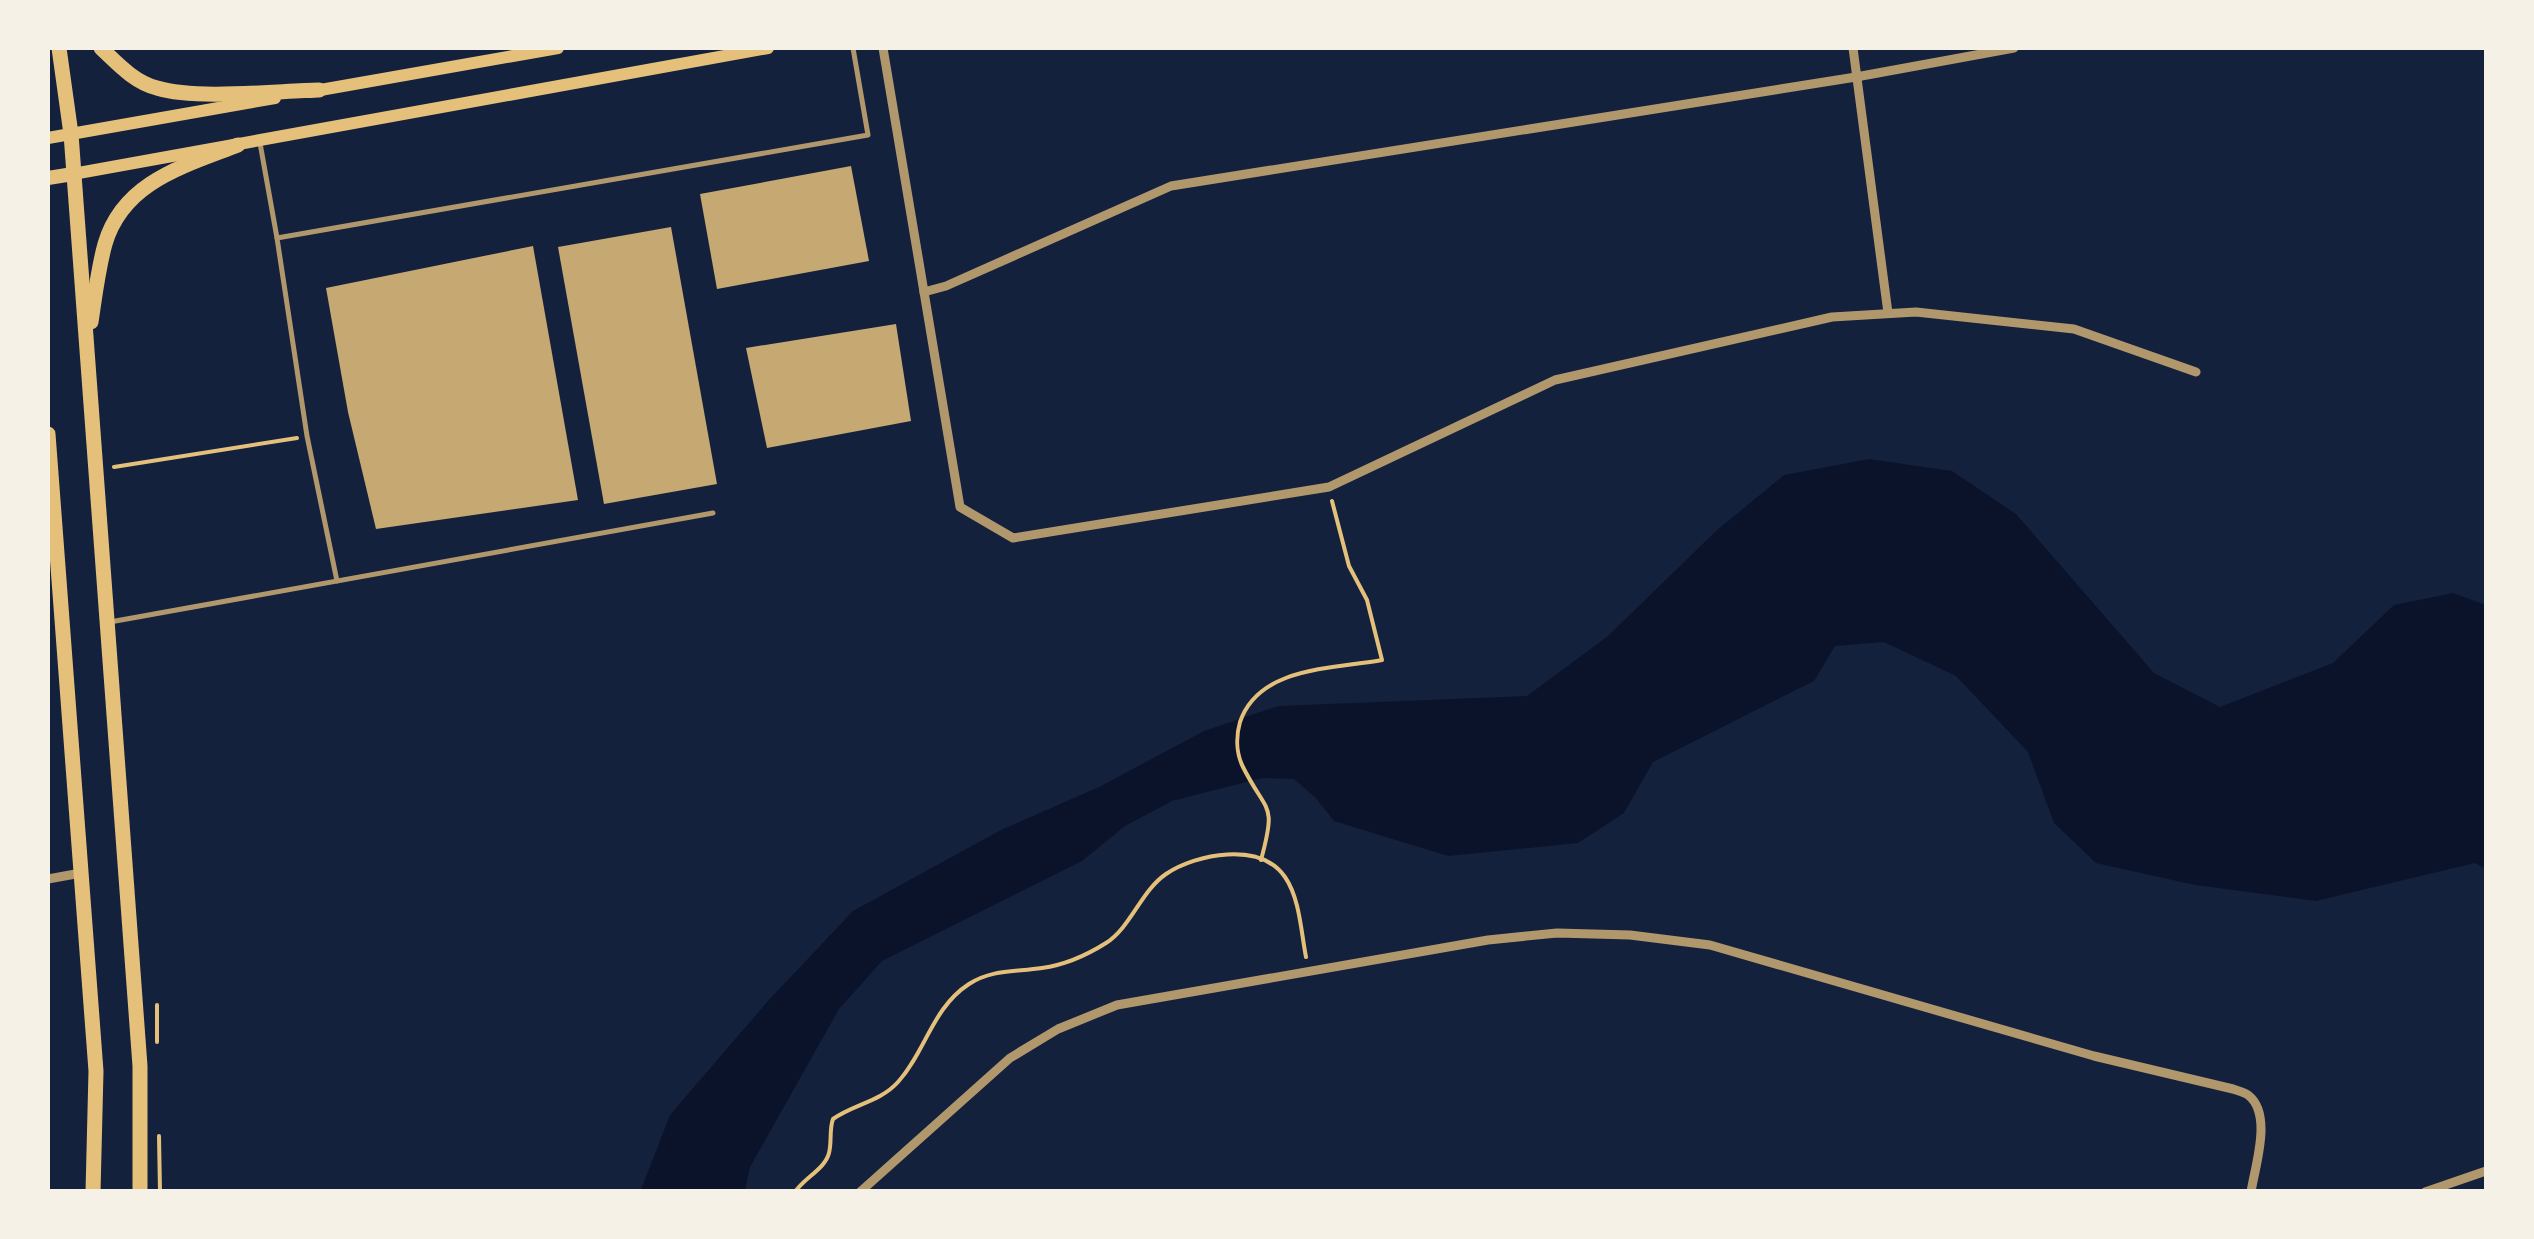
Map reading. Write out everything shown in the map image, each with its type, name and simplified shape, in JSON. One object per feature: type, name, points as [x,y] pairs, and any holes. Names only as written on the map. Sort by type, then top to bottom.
[{"type":"highway","points":[[58,48],[70,134],[140,1066],[140,1192]]},
{"type":"highway","points":[[101,48],[127,74],[155,88],[184,92],[319,90]]},
{"type":"highway","points":[[86,345],[106,242],[119,214],[140,188],[238,145]]},
{"type":"highway","points":[[48,434],[96,1071],[93,1192]]},
{"type":"main road","points":[[48,138],[558,48]]},
{"type":"main road","points":[[48,178],[768,48]]},
{"type":"street","points":[[884,48],[960,508],[1012,538],[1329,487],[1555,380],[1832,316],[1916,312],[2074,328],[2196,372]]},
{"type":"street","points":[[1852,48],[1888,313]]},
{"type":"street","points":[[924,292],[946,286],[1171,186],[2014,48]]},
{"type":"street","points":[[48,879],[81,873]]},
{"type":"street","points":[[860,1192],[1010,1058],[1058,1029],[1117,1005],[1488,940],[1557,933],[1630,935],[1710,945],[2094,1056],[2249,1095],[2258,1110],[2260,1130],[2252,1192]]},
{"type":"street","points":[[2425,1192],[2486,1171]]},
{"type":"lane","points":[[277,238],[868,135],[852,48]]},
{"type":"lane","points":[[260,141],[307,436],[337,581]]},
{"type":"lane","points":[[107,622],[713,513]]},
{"type":"path","points":[[96,470],[307,436]]},
{"type":"path","points":[[1261,860],[1270,815],[1242,766],[1237,747],[1237,731],[1244,712],[1267,686],[1290,676],[1382,660],[1368,600],[1349,566],[1329,487]]},
{"type":"path","points":[[794,1192],[824,1163],[833,1119],[880,1098],[895,1086],[907,1072],[936,1017],[954,995],[995,973],[1044,968],[1092,951],[1114,938],[1164,875],[1231,853],[1261,860],[1284,874],[1294,896],[1309,972]]},
{"type":"water","points":[[1869,459],[1952,471],[2016,514],[2154,673],[2220,707],[2333,663],[2394,605],[2453,593],[2486,605],[2486,869],[2475,863],[2316,901],[2195,885],[2096,863],[2054,823],[2028,752],[1956,676],[1884,642],[1835,646],[1814,681],[1653,762],[1624,813],[1578,843],[1448,856],[1334,821],[1294,779],[1262,778],[1172,801],[1125,826],[1082,861],[882,961],[839,1009],[750,1167],[745,1191],[640,1192],[670,1115],[767,1002],[853,911],[1001,830],[1101,786],[1204,731],[1278,706],[1527,696],[1608,636],[1716,531],[1784,475]]},
{"type":"building","points":[[851,166],[869,261],[717,289],[700,194]]},
{"type":"building","points":[[671,227],[717,484],[604,504],[558,247]]},
{"type":"building","points":[[533,246],[578,500],[376,529],[348,412],[326,288]]},
{"type":"building","points":[[896,324],[911,421],[767,448],[746,348]]}]
